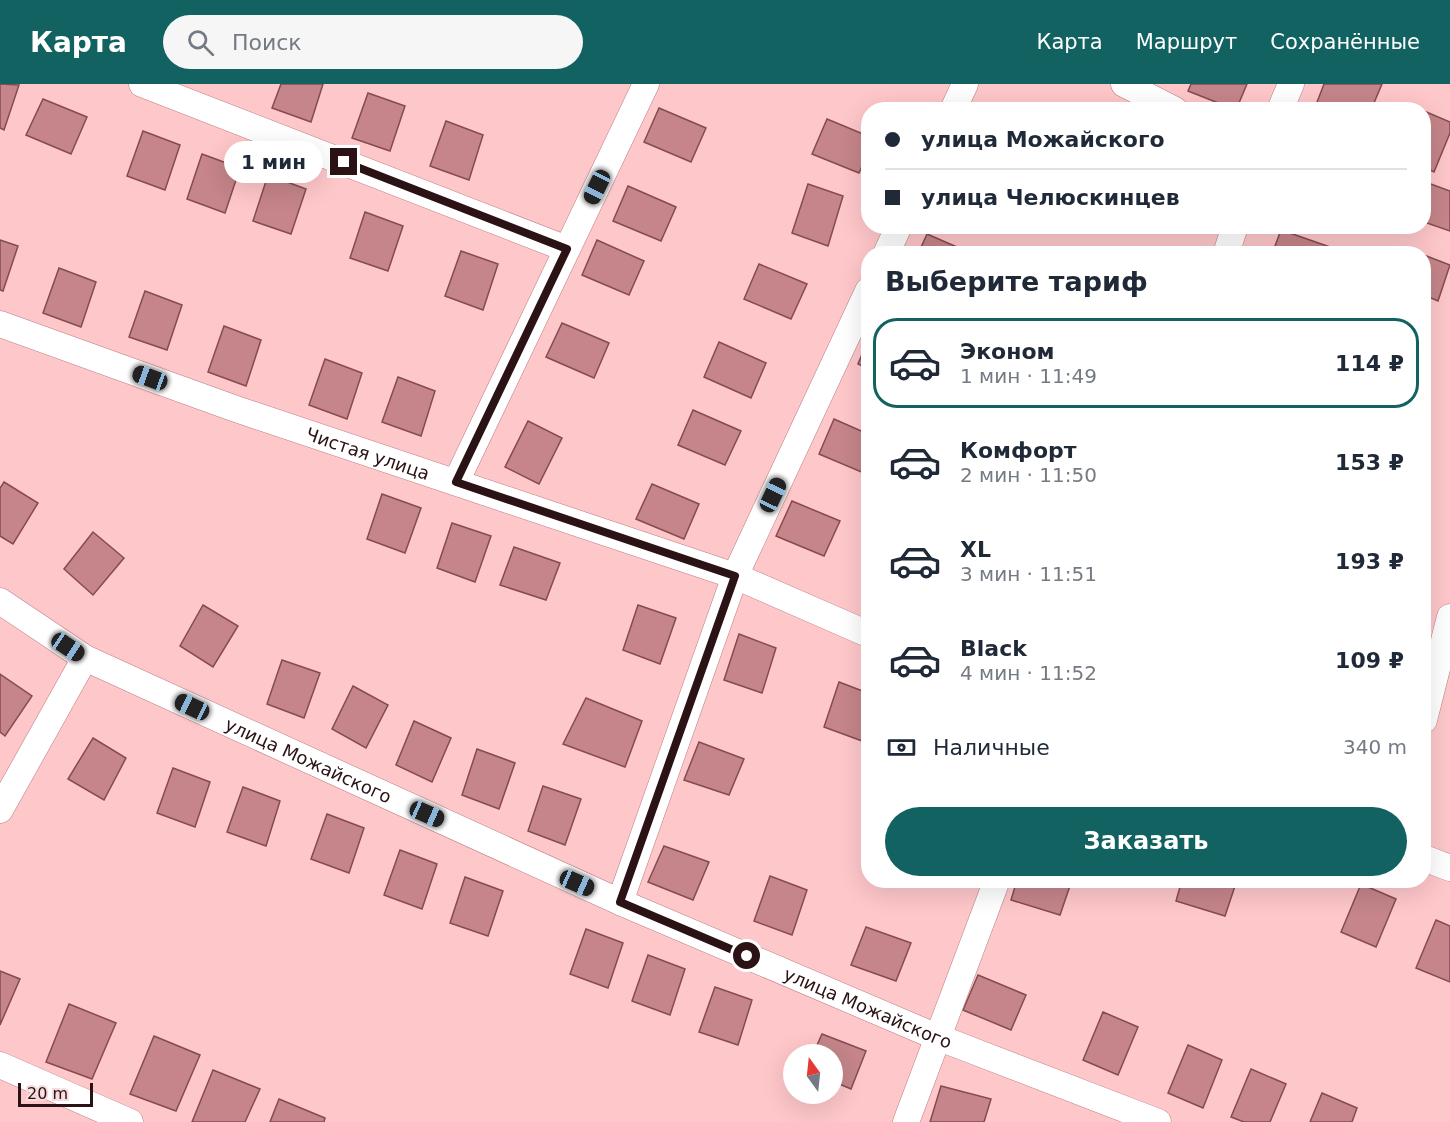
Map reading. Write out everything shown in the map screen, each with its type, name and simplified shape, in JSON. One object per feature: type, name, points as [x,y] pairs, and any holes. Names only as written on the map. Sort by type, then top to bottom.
[{"type":"street","points":[[142,84],[567,249]]},
{"type":"street","points":[[456,482],[646,84]]},
{"type":"street","points":[[957,102],[965,84]]},
{"type":"street","points":[[1124,84],[1159,102]]},
{"type":"street","points":[[1284,102],[1292,84]]},
{"type":"street","points":[[620,902],[735,576],[861,306]]},
{"type":"street","name":"Чистая улица","points":[[0,324],[236,409],[735,576],[861,631]]},
{"type":"street","name":"улица Можайского","points":[[0,601],[85,658],[620,902],[937,1037],[1158,1122]]},
{"type":"street","points":[[1431,692],[1450,617]]},
{"type":"street","points":[[0,810],[85,658]]},
{"type":"street","points":[[1431,861],[1450,868]]},
{"type":"street","points":[[906,1122],[994,888]]},
{"type":"street","points":[[0,1065],[130,1122]]},
{"type":"building","points":[[0,84],[19,85],[4,130],[0,128]]},
{"type":"building","points":[[281,84],[323,84],[311,122],[272,108]]},
{"type":"building","points":[[1191,84],[1247,84],[1239,102],[1216,102],[1188,91]]},
{"type":"building","points":[[1324,84],[1382,84],[1374,102],[1317,102]]},
{"type":"building","points":[[368,93],[405,106],[390,151],[352,138]]},
{"type":"building","points":[[43,99],[87,117],[71,154],[26,135]]},
{"type":"building","points":[[659,108],[706,128],[691,162],[644,142]]},
{"type":"building","points":[[1431,114],[1450,122],[1450,133],[1434,172],[1431,170]]},
{"type":"building","points":[[827,119],[861,133],[859,173],[812,154]]},
{"type":"building","points":[[446,121],[483,135],[469,180],[430,166]]},
{"type":"building","points":[[143,131],[180,145],[165,190],[127,176]]},
{"type":"building","points":[[202,154],[240,168],[225,213],[187,199]]},
{"type":"building","points":[[268,175],[306,189],[291,234],[253,221]]},
{"type":"building","points":[[808,184],[843,196],[828,246],[792,233]]},
{"type":"building","points":[[1431,184],[1450,191],[1450,231],[1431,224]]},
{"type":"building","points":[[628,186],[676,207],[661,241],[613,221]]},
{"type":"building","points":[[365,212],[403,226],[388,271],[350,258]]},
{"type":"building","points":[[927,234],[955,246],[922,246]]},
{"type":"building","points":[[1280,234],[1293,234],[1327,246],[1275,246]]},
{"type":"building","points":[[0,240],[18,246],[3,291],[0,290]]},
{"type":"building","points":[[597,240],[644,261],[629,295],[582,275]]},
{"type":"building","points":[[461,251],[498,264],[483,310],[445,296]]},
{"type":"building","points":[[1431,258],[1450,265],[1438,301],[1431,298]]},
{"type":"building","points":[[759,264],[807,284],[791,319],[744,299]]},
{"type":"building","points":[[59,268],[96,282],[81,327],[43,313]]},
{"type":"building","points":[[145,291],[182,305],[167,350],[129,337]]},
{"type":"building","points":[[562,323],[609,343],[594,378],[546,357]]},
{"type":"building","points":[[224,326],[261,340],[246,386],[208,372]]},
{"type":"building","points":[[719,342],[766,363],[751,398],[704,377]]},
{"type":"building","points":[[325,359],[362,373],[347,419],[309,405]]},
{"type":"building","points":[[398,377],[435,391],[421,436],[382,422]]},
{"type":"building","points":[[693,410],[741,431],[725,465],[678,445]]},
{"type":"building","points":[[834,419],[861,431],[861,472],[819,454]]},
{"type":"building","points":[[528,421],[562,438],[539,484],[505,467]]},
{"type":"building","points":[[4,482],[38,503],[13,544],[0,536],[0,488]]},
{"type":"building","points":[[652,484],[699,504],[684,539],[636,519]]},
{"type":"building","points":[[382,494],[421,508],[405,553],[367,539]]},
{"type":"building","points":[[792,501],[840,521],[824,556],[776,536]]},
{"type":"building","points":[[452,523],[491,536],[475,582],[437,568]]},
{"type":"building","points":[[93,532],[124,558],[93,595],[64,569]]},
{"type":"building","points":[[514,547],[560,563],[546,600],[500,585]]},
{"type":"building","points":[[203,605],[238,626],[213,667],[180,646]]},
{"type":"building","points":[[638,605],[676,618],[660,664],[623,650]]},
{"type":"building","points":[[739,634],[776,648],[762,693],[724,680]]},
{"type":"building","points":[[282,660],[320,673],[304,718],[267,704]]},
{"type":"building","points":[[0,674],[32,696],[5,736],[0,732]]},
{"type":"building","points":[[839,682],[861,690],[861,741],[824,727]]},
{"type":"building","points":[[353,686],[388,705],[366,748],[332,729]]},
{"type":"building","points":[[586,698],[642,721],[625,767],[563,744]]},
{"type":"building","points":[[414,721],[451,738],[432,782],[396,765]]},
{"type":"building","points":[[93,738],[126,758],[104,800],[68,779]]},
{"type":"building","points":[[699,742],[744,759],[729,795],[684,780]]},
{"type":"building","points":[[477,749],[515,763],[499,809],[462,795]]},
{"type":"building","points":[[173,768],[210,782],[195,827],[157,813]]},
{"type":"building","points":[[543,786],[581,799],[565,845],[528,831]]},
{"type":"building","points":[[243,787],[280,801],[266,846],[227,832]]},
{"type":"building","points":[[327,814],[364,828],[349,873],[311,859]]},
{"type":"building","points":[[664,846],[709,862],[693,900],[648,882]]},
{"type":"building","points":[[400,850],[437,864],[422,909],[384,895]]},
{"type":"building","points":[[770,876],[807,890],[792,935],[754,921]]},
{"type":"building","points":[[465,877],[503,891],[488,936],[450,923]]},
{"type":"building","points":[[1015,888],[1069,888],[1060,915],[1011,900]]},
{"type":"building","points":[[1180,888],[1234,888],[1225,916],[1176,901]]},
{"type":"building","points":[[1359,888],[1370,888],[1396,899],[1376,947],[1341,932]]},
{"type":"building","points":[[1436,920],[1450,926],[1450,982],[1416,968]]},
{"type":"building","points":[[866,927],[911,943],[896,981],[851,965]]},
{"type":"building","points":[[586,929],[623,943],[608,988],[570,974]]},
{"type":"building","points":[[648,955],[685,969],[670,1015],[632,1001]]},
{"type":"building","points":[[0,971],[20,979],[0,1025]]},
{"type":"building","points":[[978,975],[1026,995],[1011,1030],[963,1010]]},
{"type":"building","points":[[715,987],[752,1000],[738,1045],[699,1032]]},
{"type":"building","points":[[69,1004],[116,1023],[92,1079],[46,1062]]},
{"type":"building","points":[[1103,1012],[1138,1027],[1118,1075],[1083,1060]]},
{"type":"building","points":[[822,1034],[866,1051],[851,1089],[843,1086],[843,1044],[818,1044]]},
{"type":"building","points":[[154,1036],[200,1055],[176,1111],[130,1094]]},
{"type":"building","points":[[1188,1045],[1222,1060],[1203,1108],[1168,1093]]},
{"type":"building","points":[[1251,1069],[1286,1084],[1270,1122],[1244,1122],[1231,1117]]},
{"type":"building","points":[[213,1070],[260,1089],[245,1122],[192,1122]]},
{"type":"building","points":[[941,1086],[991,1099],[984,1122],[930,1122]]},
{"type":"building","points":[[1322,1093],[1357,1108],[1352,1122],[1310,1122]]},
{"type":"building","points":[[279,1099],[325,1118],[324,1122],[270,1122]]},
{"type":"route","points":[[344,162],[567,249],[456,482],[735,576],[620,902],[747,956]]}]
